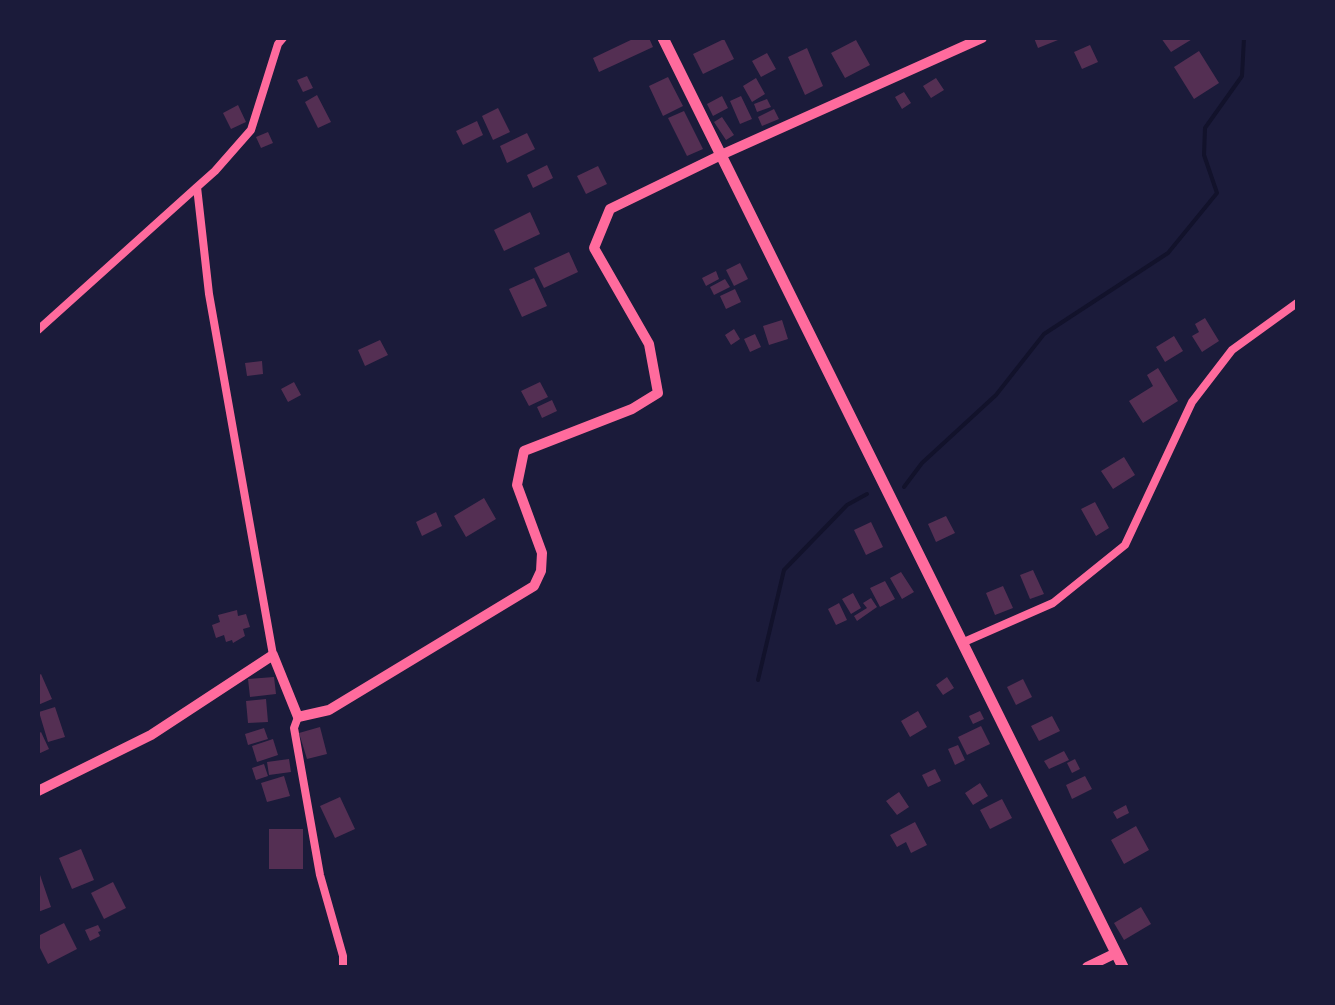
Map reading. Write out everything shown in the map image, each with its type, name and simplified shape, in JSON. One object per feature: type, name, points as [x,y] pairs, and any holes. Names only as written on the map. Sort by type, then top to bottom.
[{"type":"main road","points":[[663,38],[1123,967]]},
{"type":"street","points":[[298,717],[329,710],[534,586],[541,571],[542,553],[517,485],[524,451],[632,409],[658,393],[649,344],[594,248],[610,209],[721,155],[982,38]]},
{"type":"street","points":[[38,330],[215,171],[251,130],[279,40]]},
{"type":"street","points":[[197,187],[209,294],[273,655],[298,717],[294,728],[320,875],[343,956],[343,967]]},
{"type":"street","points":[[964,642],[1053,603],[1125,545],[1192,402],[1232,350],[1297,303]]},
{"type":"street","points":[[38,791],[151,735],[273,655]]},
{"type":"street","points":[[1087,967],[1116,953]]},
{"type":"building","points":[[635,38],[649,38],[653,47],[599,72],[593,58]]},
{"type":"building","points":[[1034,38],[1063,38],[1038,48]]},
{"type":"building","points":[[1161,38],[1194,38],[1171,52]]},
{"type":"building","points":[[724,39],[734,59],[703,74],[693,54]]},
{"type":"building","points":[[856,40],[870,65],[845,78],[831,53]]},
{"type":"building","points":[[1090,45],[1098,62],[1082,69],[1074,52]]},
{"type":"building","points":[[807,48],[823,86],[805,95],[788,57]]},
{"type":"building","points":[[1199,51],[1219,83],[1194,99],[1174,67]]},
{"type":"building","points":[[767,53],[776,69],[761,77],[752,61]]},
{"type":"building","points":[[307,76],[313,88],[303,92],[297,80]]},
{"type":"building","points":[[668,77],[683,106],[663,116],[649,86]]},
{"type":"building","points":[[756,78],[765,94],[752,102],[743,86]]},
{"type":"building","points":[[936,78],[944,90],[931,98],[923,86]]},
{"type":"building","points":[[904,92],[911,103],[902,109],[895,97]]},
{"type":"building","points":[[317,95],[331,122],[318,128],[305,102]]},
{"type":"building","points":[[722,96],[728,108],[713,116],[707,104]]},
{"type":"building","points":[[741,96],[752,119],[740,124],[730,101]]},
{"type":"building","points":[[767,99],[771,107],[757,112],[754,104]]},
{"type":"building","points":[[238,105],[246,122],[231,129],[223,113]]},
{"type":"building","points":[[498,108],[510,132],[493,140],[482,116]]},
{"type":"building","points":[[774,109],[779,119],[762,126],[758,117]]},
{"type":"building","points":[[684,111],[703,149],[687,156],[668,118]]},
{"type":"building","points":[[722,117],[734,135],[726,140],[714,122]]},
{"type":"building","points":[[477,121],[483,135],[463,145],[456,131]]},
{"type":"building","points":[[268,132],[273,143],[261,148],[256,137]]},
{"type":"building","points":[[527,133],[535,149],[507,163],[500,146]]},
{"type":"building","points":[[547,165],[553,178],[533,188],[527,175]]},
{"type":"building","points":[[598,166],[607,184],[586,194],[577,176]]},
{"type":"building","points":[[530,212],[540,234],[504,251],[494,230]]},
{"type":"building","points":[[569,252],[578,272],[544,288],[534,268]]},
{"type":"building","points":[[740,263],[748,279],[734,286],[726,270]]},
{"type":"building","points":[[716,271],[719,279],[706,286],[702,278]]},
{"type":"building","points":[[534,278],[547,306],[522,317],[509,289]]},
{"type":"building","points":[[725,279],[730,287],[714,295],[710,287]]},
{"type":"building","points":[[735,289],[741,302],[726,309],[720,296]]},
{"type":"building","points":[[1205,318],[1219,341],[1202,352],[1192,336],[1199,332],[1195,324]]},
{"type":"building","points":[[782,320],[788,339],[769,345],[763,326]]},
{"type":"building","points":[[734,329],[740,339],[731,345],[725,335]]},
{"type":"building","points":[[755,334],[761,347],[750,352],[744,339]]},
{"type":"building","points":[[1174,336],[1183,351],[1165,362],[1156,347]]},
{"type":"building","points":[[380,340],[388,355],[365,366],[358,350]]},
{"type":"building","points":[[262,361],[263,374],[247,376],[245,363]]},
{"type":"building","points":[[1158,368],[1178,401],[1143,423],[1129,401],[1153,386],[1147,375]]},
{"type":"building","points":[[294,382],[301,395],[288,402],[281,389]]},
{"type":"building","points":[[540,382],[548,397],[529,406],[521,391]]},
{"type":"building","points":[[552,400],[557,411],[542,418],[537,407]]},
{"type":"building","points":[[1124,457],[1135,475],[1113,489],[1101,471]]},
{"type":"building","points":[[484,498],[496,519],[466,537],[454,516]]},
{"type":"building","points":[[1095,502],[1109,528],[1096,536],[1081,509]]},
{"type":"building","points":[[436,512],[442,526],[422,536],[416,522]]},
{"type":"building","points":[[946,516],[955,533],[936,542],[928,524]]},
{"type":"building","points":[[871,522],[883,547],[866,555],[854,530]]},
{"type":"building","points":[[1033,570],[1044,594],[1030,599],[1020,575]]},
{"type":"building","points":[[901,572],[914,592],[902,599],[890,578]]},
{"type":"building","points":[[885,581],[895,599],[880,607],[870,588]]},
{"type":"building","points":[[1003,586],[1013,608],[995,615],[986,593]]},
{"type":"building","points":[[853,593],[861,608],[851,614],[842,599]]},
{"type":"building","points":[[871,598],[877,607],[857,621],[854,616],[867,608],[863,603]]},
{"type":"building","points":[[839,603],[847,620],[836,625],[828,609]]},
{"type":"building","points":[[237,610],[238,616],[246,614],[250,627],[243,629],[245,636],[233,643],[232,640],[226,642],[224,635],[216,638],[212,625],[220,622],[218,615]]},
{"type":"building","points":[[41,674],[52,699],[38,705],[38,676]]},
{"type":"building","points":[[274,677],[276,694],[250,697],[248,679]]},
{"type":"building","points":[[947,677],[954,688],[943,695],[936,685]]},
{"type":"building","points":[[1023,679],[1032,697],[1016,705],[1007,687]]},
{"type":"building","points":[[266,699],[268,722],[248,723],[246,701]]},
{"type":"building","points":[[55,707],[65,737],[48,742],[39,712]]},
{"type":"building","points":[[918,711],[927,727],[910,737],[901,721]]},
{"type":"building","points":[[980,711],[984,719],[973,724],[969,716]]},
{"type":"building","points":[[1052,716],[1060,731],[1039,741],[1031,726]]},
{"type":"building","points":[[981,726],[990,744],[967,755],[958,737]]},
{"type":"building","points":[[320,727],[327,754],[307,759],[299,733]]},
{"type":"building","points":[[264,728],[268,739],[248,745],[245,734]]},
{"type":"building","points":[[41,732],[49,749],[38,754],[38,734]]},
{"type":"building","points":[[273,739],[278,755],[257,762],[252,746]]},
{"type":"building","points":[[958,745],[965,760],[955,765],[948,749]]},
{"type":"building","points":[[1064,751],[1069,760],[1049,769],[1044,761]]},
{"type":"building","points":[[289,759],[291,772],[269,775],[267,762]]},
{"type":"building","points":[[1075,759],[1080,769],[1072,773],[1067,763]]},
{"type":"building","points":[[264,764],[268,776],[256,780],[252,768]]},
{"type":"building","points":[[935,769],[941,781],[928,787],[922,775]]},
{"type":"building","points":[[284,776],[290,796],[267,802],[261,783]]},
{"type":"building","points":[[1085,776],[1092,789],[1072,799],[1066,785]]},
{"type":"building","points":[[980,783],[988,796],[973,805],[965,793]]},
{"type":"building","points":[[899,792],[909,807],[897,815],[886,801]]},
{"type":"building","points":[[340,797],[355,829],[335,838],[320,806]]},
{"type":"building","points":[[1002,799],[1012,818],[990,829],[980,810]]},
{"type":"building","points":[[1126,805],[1129,813],[1117,819],[1113,812]]},
{"type":"building","points":[[915,822],[927,845],[911,853],[906,842],[897,847],[890,835]]},
{"type":"building","points":[[1136,826],[1149,850],[1124,864],[1111,840]]},
{"type":"building","points":[[269,829],[303,829],[303,869],[269,869]]},
{"type":"building","points":[[81,849],[94,880],[72,889],[59,858]]},
{"type":"building","points":[[38,873],[51,907],[38,912]]},
{"type":"building","points":[[113,882],[126,908],[104,919],[91,893]]},
{"type":"building","points":[[1141,907],[1151,924],[1124,940],[1114,923]]},
{"type":"building","points":[[64,923],[77,949],[48,964],[38,944],[38,936]]},
{"type":"building","points":[[98,925],[100,936],[90,941],[85,930]]},
{"type":"waterway","points":[[904,487],[922,463],[996,395],[1044,334],[1168,253],[1217,193],[1204,155],[1205,128],[1242,76],[1244,38]]},
{"type":"waterway","points":[[758,680],[784,570],[847,505],[867,494]]}]
